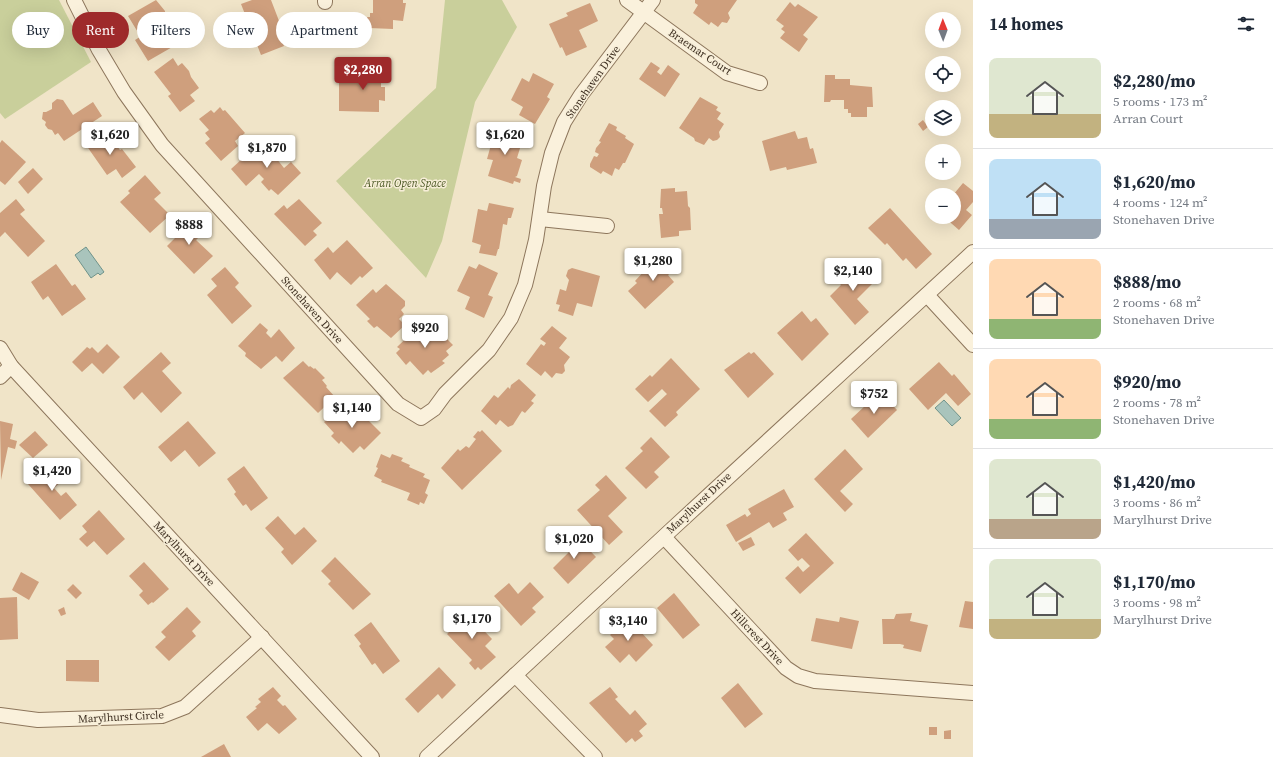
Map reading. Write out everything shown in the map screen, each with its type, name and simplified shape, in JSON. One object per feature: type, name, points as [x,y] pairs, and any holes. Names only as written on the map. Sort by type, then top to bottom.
[{"type":"street","name":"Stonehaven Drive","points":[[74,0],[99,50],[124,92],[162,145],[394,400],[411,413],[421,418],[434,409],[445,394],[489,350],[510,318],[525,285],[540,219],[544,186],[552,153],[564,122],[581,95],[653,0]]},
{"type":"street","name":"Braemar Court","points":[[627,0],[727,73],[760,83]]},
{"type":"street","points":[[540,219],[607,226]]},
{"type":"street","name":"Marylhurst Drive","points":[[428,757],[973,252]]},
{"type":"street","points":[[927,295],[973,345]]},
{"type":"street","name":"Marylhurst Drive","points":[[0,348],[10,366],[372,757]]},
{"type":"street","points":[[0,377],[10,366]]},
{"type":"street","name":"Hillcrest Drive","points":[[664,537],[786,668],[798,676],[815,681],[973,694]]},
{"type":"street","name":"Marylhurst Circle","points":[[0,715],[38,720],[162,716],[171,714],[185,707],[262,637]]},
{"type":"street","points":[[515,675],[595,757]]},
{"type":"green space","points":[[0,0],[59,0],[72,25],[72,48],[84,48],[91,62],[5,119],[0,113]]},
{"type":"green space","name":"Arran Open Space","points":[[445,0],[502,0],[517,27],[475,102],[442,241],[426,278],[336,181],[436,88]]},
{"type":"water","points":[[86,247],[104,272],[100,275],[98,273],[91,278],[75,255]]},
{"type":"water","points":[[944,400],[961,418],[952,426],[935,408]]},
{"type":"building","points":[[156,0],[165,11],[137,12],[137,31],[129,15]]},
{"type":"building","points":[[252,0],[271,0],[276,13],[276,48],[279,48],[261,55],[258,48],[268,48],[268,12],[244,12],[241,4]]},
{"type":"building","points":[[373,0],[403,0],[403,3],[406,3],[403,21],[393,20],[393,29],[372,28]]},
{"type":"building","points":[[695,0],[737,0],[728,13],[730,18],[727,23],[722,22],[718,27],[711,22],[709,25],[693,13],[698,5],[695,3]]},
{"type":"building","points":[[790,2],[795,7],[798,4],[818,17],[803,35],[808,39],[799,52],[780,38],[785,32],[781,29],[784,26],[776,20]]},
{"type":"building","points":[[590,3],[598,21],[579,30],[587,47],[566,56],[562,47],[560,48],[549,24],[568,16],[566,13]]},
{"type":"building","points":[[140,48],[171,48],[148,61]]},
{"type":"building","points":[[173,58],[178,66],[182,63],[189,71],[191,77],[199,88],[190,95],[195,101],[180,112],[168,96],[171,94],[154,72]]},
{"type":"building","points":[[651,62],[660,68],[657,72],[661,75],[668,65],[680,74],[665,97],[639,79]]},
{"type":"building","points":[[364,63],[381,63],[381,87],[385,87],[385,101],[379,100],[379,112],[339,111],[339,82],[350,82],[350,79],[358,79],[358,75],[364,70]]},
{"type":"building","points":[[533,73],[554,84],[547,97],[550,99],[535,124],[519,115],[523,107],[511,100],[522,78],[529,82]]},
{"type":"building","points":[[825,75],[835,75],[835,79],[850,79],[850,85],[872,87],[873,107],[867,107],[867,117],[851,117],[851,113],[848,113],[848,109],[844,109],[844,100],[831,100],[830,102],[824,102]]},
{"type":"building","points":[[700,97],[718,107],[716,110],[721,113],[717,119],[724,124],[719,132],[720,137],[713,141],[709,138],[704,145],[695,141],[694,138],[679,128]]},
{"type":"building","points":[[57,99],[63,100],[73,115],[93,102],[102,116],[64,141],[58,133],[55,135],[52,130],[48,129],[45,125],[46,122],[42,119],[43,112],[52,109],[52,103]]},
{"type":"building","points":[[220,107],[223,111],[225,110],[245,133],[235,141],[238,146],[221,161],[205,143],[210,139],[205,133],[209,130],[199,119],[211,110],[214,113]]},
{"type":"building","points":[[923,120],[925,123],[925,129],[923,131],[918,124]]},
{"type":"building","points":[[609,123],[617,127],[616,130],[626,136],[625,138],[634,144],[625,163],[623,163],[619,170],[615,168],[612,176],[603,171],[601,174],[590,167],[594,156],[597,157],[599,154],[595,152],[596,148],[601,142],[599,141]]},
{"type":"building","points":[[496,127],[524,135],[517,158],[522,160],[517,176],[515,177],[521,179],[520,183],[514,181],[513,184],[488,176],[493,160],[487,159]]},
{"type":"building","points":[[106,131],[120,150],[122,149],[136,167],[122,178],[116,169],[107,175],[86,145]]},
{"type":"building","points":[[795,131],[798,139],[807,137],[810,149],[813,148],[817,163],[787,170],[786,167],[770,171],[762,141]]},
{"type":"building","points":[[268,139],[281,153],[276,158],[284,168],[291,162],[301,173],[278,195],[271,189],[269,191],[261,182],[264,179],[259,174],[246,186],[231,169],[242,159],[245,161]]},
{"type":"building","points":[[2,140],[26,162],[5,185],[0,181],[0,143]]},
{"type":"building","points":[[33,168],[43,179],[28,194],[18,182]]},
{"type":"building","points":[[145,175],[161,193],[154,199],[170,215],[150,233],[120,202],[130,193],[128,191]]},
{"type":"building","points":[[963,183],[973,191],[973,202],[966,210],[972,215],[959,230],[952,224],[961,224],[961,188],[959,188]]},
{"type":"building","points":[[675,188],[675,192],[687,191],[688,206],[690,208],[691,230],[679,231],[679,236],[661,238],[659,214],[663,214],[662,208],[660,208],[661,189]]},
{"type":"building","points":[[16,199],[25,210],[20,214],[45,241],[28,257],[5,232],[0,237],[0,213]]},
{"type":"building","points":[[299,199],[322,223],[313,231],[317,235],[305,246],[274,214],[284,205],[287,209]]},
{"type":"building","points":[[489,203],[514,208],[511,218],[508,218],[507,225],[503,224],[499,249],[496,256],[479,253],[481,245],[472,242],[478,209],[487,211]]},
{"type":"building","points":[[890,208],[932,254],[916,269],[906,258],[903,261],[887,243],[885,245],[868,228]]},
{"type":"building","points":[[184,216],[202,234],[196,240],[213,256],[194,274],[167,246],[178,235],[171,229]]},
{"type":"building","points":[[347,240],[373,268],[362,278],[360,276],[351,285],[337,272],[330,280],[314,260],[328,247],[333,253]]},
{"type":"building","points":[[664,254],[675,268],[668,275],[674,282],[645,309],[628,291],[637,283],[635,281],[646,269],[650,273],[654,270],[650,267]]},
{"type":"building","points":[[857,260],[869,273],[867,275],[874,282],[857,299],[869,312],[855,325],[830,296],[841,285],[836,279]]},
{"type":"building","points":[[56,264],[72,286],[75,284],[86,299],[62,316],[48,296],[43,300],[31,282]]},
{"type":"building","points":[[479,264],[498,273],[488,295],[493,297],[484,318],[465,309],[470,297],[457,291],[469,266],[476,269]]},
{"type":"building","points":[[225,267],[239,283],[235,287],[252,306],[232,324],[207,295],[217,286],[211,279]]},
{"type":"building","points":[[572,268],[600,276],[592,307],[577,303],[573,316],[558,311],[560,305],[556,304],[560,289],[566,291],[569,280],[566,276],[568,270]]},
{"type":"building","points":[[386,284],[405,301],[405,306],[401,310],[404,314],[399,319],[405,325],[391,338],[377,326],[374,328],[367,321],[370,319],[356,305],[373,289],[376,293]]},
{"type":"building","points":[[802,311],[811,322],[816,318],[829,334],[802,361],[777,333]]},
{"type":"building","points":[[423,322],[430,329],[434,326],[453,345],[446,351],[449,355],[442,361],[445,363],[431,373],[428,370],[423,375],[410,361],[406,365],[396,353],[400,349],[397,347]]},
{"type":"building","points":[[260,323],[268,330],[266,333],[271,338],[279,329],[295,348],[282,362],[276,356],[261,369],[245,356],[246,353],[238,346]]},
{"type":"building","points":[[552,326],[567,338],[559,348],[570,357],[564,365],[565,371],[562,374],[556,373],[552,378],[545,371],[541,376],[526,364],[541,344],[544,346],[546,343],[540,339]]},
{"type":"building","points":[[107,344],[120,357],[103,374],[92,363],[82,372],[72,362],[87,347],[90,349],[92,347],[98,353]]},
{"type":"building","points":[[161,352],[171,363],[162,371],[182,393],[161,413],[142,392],[134,400],[123,387]]},
{"type":"building","points":[[749,352],[751,354],[754,352],[774,374],[748,398],[724,370]]},
{"type":"building","points":[[671,358],[700,389],[676,412],[678,415],[665,427],[649,411],[667,394],[662,389],[648,402],[635,389],[650,375],[652,377]]},
{"type":"building","points":[[303,361],[309,367],[315,368],[325,378],[322,380],[335,397],[318,413],[283,378]]},
{"type":"building","points":[[939,362],[952,376],[954,374],[971,394],[958,406],[946,393],[928,410],[909,389]]},
{"type":"building","points":[[519,379],[536,395],[531,401],[534,403],[525,413],[522,411],[513,425],[508,427],[500,420],[496,425],[481,411],[494,395],[498,398],[508,387],[510,389],[511,385]]},
{"type":"building","points":[[880,392],[897,410],[868,438],[851,419]]},
{"type":"building","points":[[344,404],[350,410],[352,407],[360,418],[363,415],[381,433],[364,450],[360,446],[353,453],[341,441],[339,444],[331,436],[334,433],[324,422]]},
{"type":"building","points":[[0,421],[13,424],[10,439],[17,441],[15,449],[8,447],[1,480]]},
{"type":"building","points":[[188,421],[216,453],[199,467],[185,450],[171,462],[158,447]]},
{"type":"building","points":[[482,430],[502,451],[462,490],[441,468],[458,449],[460,451],[466,446],[469,448],[476,439],[473,437],[478,431],[480,432]]},
{"type":"building","points":[[35,431],[48,445],[33,458],[19,445]]},
{"type":"building","points":[[651,437],[670,457],[654,472],[659,477],[646,489],[625,468],[643,451],[640,448]]},
{"type":"building","points":[[845,449],[863,469],[840,491],[853,504],[845,512],[814,479]]},
{"type":"building","points":[[381,454],[390,458],[392,454],[403,458],[401,461],[410,465],[409,467],[425,474],[423,477],[430,480],[425,493],[428,495],[424,504],[420,502],[419,505],[407,500],[410,493],[381,482],[382,480],[374,476],[378,468],[376,467]]},
{"type":"building","points":[[50,464],[64,479],[54,488],[61,496],[66,492],[77,505],[60,520],[28,484]]},
{"type":"building","points":[[244,466],[268,498],[251,511],[246,504],[243,506],[234,494],[236,492],[227,479]]},
{"type":"building","points":[[606,475],[627,498],[608,516],[623,532],[609,545],[577,510],[600,490],[595,485]]},
{"type":"building","points":[[784,489],[794,507],[783,513],[787,520],[773,528],[769,522],[736,542],[726,525],[745,514],[747,517],[751,514],[748,509]]},
{"type":"building","points":[[99,510],[125,539],[107,555],[94,541],[87,547],[79,539],[87,532],[82,526]]},
{"type":"building","points":[[278,516],[295,535],[304,527],[317,541],[292,565],[281,552],[284,549],[265,528]]},
{"type":"building","points":[[573,533],[596,557],[568,584],[553,568],[569,552],[563,546],[571,539],[569,537]]},
{"type":"building","points":[[806,533],[834,563],[800,594],[785,578],[798,566],[803,572],[810,566],[802,558],[798,561],[788,550]]},
{"type":"building","points":[[751,537],[755,545],[743,551],[738,543]]},
{"type":"building","points":[[335,557],[371,594],[353,610],[328,584],[331,581],[321,571]]},
{"type":"building","points":[[144,562],[169,589],[153,603],[152,602],[148,605],[139,595],[143,591],[129,576]]},
{"type":"building","points":[[21,572],[39,582],[29,600],[12,590]]},
{"type":"building","points":[[530,582],[544,597],[532,608],[536,612],[521,626],[494,596],[509,583],[518,594]]},
{"type":"building","points":[[73,584],[82,593],[76,599],[67,590]]},
{"type":"building","points":[[674,593],[700,625],[683,639],[657,608]]},
{"type":"building","points":[[17,597],[18,639],[0,640],[0,598]]},
{"type":"building","points":[[965,601],[973,602],[973,629],[959,627]]},
{"type":"building","points":[[64,607],[66,614],[61,616],[58,610]]},
{"type":"building","points":[[187,607],[201,622],[192,631],[196,636],[169,661],[155,647],[166,637],[161,632]]},
{"type":"building","points":[[464,610],[492,639],[485,646],[496,657],[481,670],[478,667],[475,670],[469,663],[472,660],[447,634],[454,627],[450,622]]},
{"type":"building","points":[[912,613],[910,621],[928,625],[921,652],[903,648],[904,645],[900,644],[883,644],[882,619],[894,619],[896,614]]},
{"type":"building","points":[[840,617],[859,621],[852,649],[811,641],[816,618],[839,622]]},
{"type":"building","points":[[628,618],[653,645],[636,662],[629,654],[620,663],[605,647],[614,639],[610,635]]},
{"type":"building","points":[[371,622],[400,661],[383,674],[375,663],[372,665],[359,646],[361,644],[354,635]]},
{"type":"building","points":[[66,660],[99,660],[99,682],[66,681]]},
{"type":"building","points":[[439,667],[456,685],[442,699],[438,694],[418,713],[405,699]]},
{"type":"building","points":[[738,683],[763,714],[745,728],[721,698]]},
{"type":"building","points":[[273,687],[281,696],[277,700],[283,706],[285,705],[297,719],[279,734],[267,723],[258,731],[246,717],[257,708],[255,707],[261,702],[258,699]]},
{"type":"building","points":[[610,687],[618,697],[615,699],[630,715],[635,710],[647,724],[639,731],[643,736],[635,742],[632,738],[626,743],[589,703]]},
{"type":"building","points":[[929,727],[937,727],[937,735],[929,735]]},
{"type":"building","points":[[951,730],[951,739],[944,739],[944,731]]},
{"type":"building","points":[[224,744],[231,757],[201,757]]}]
